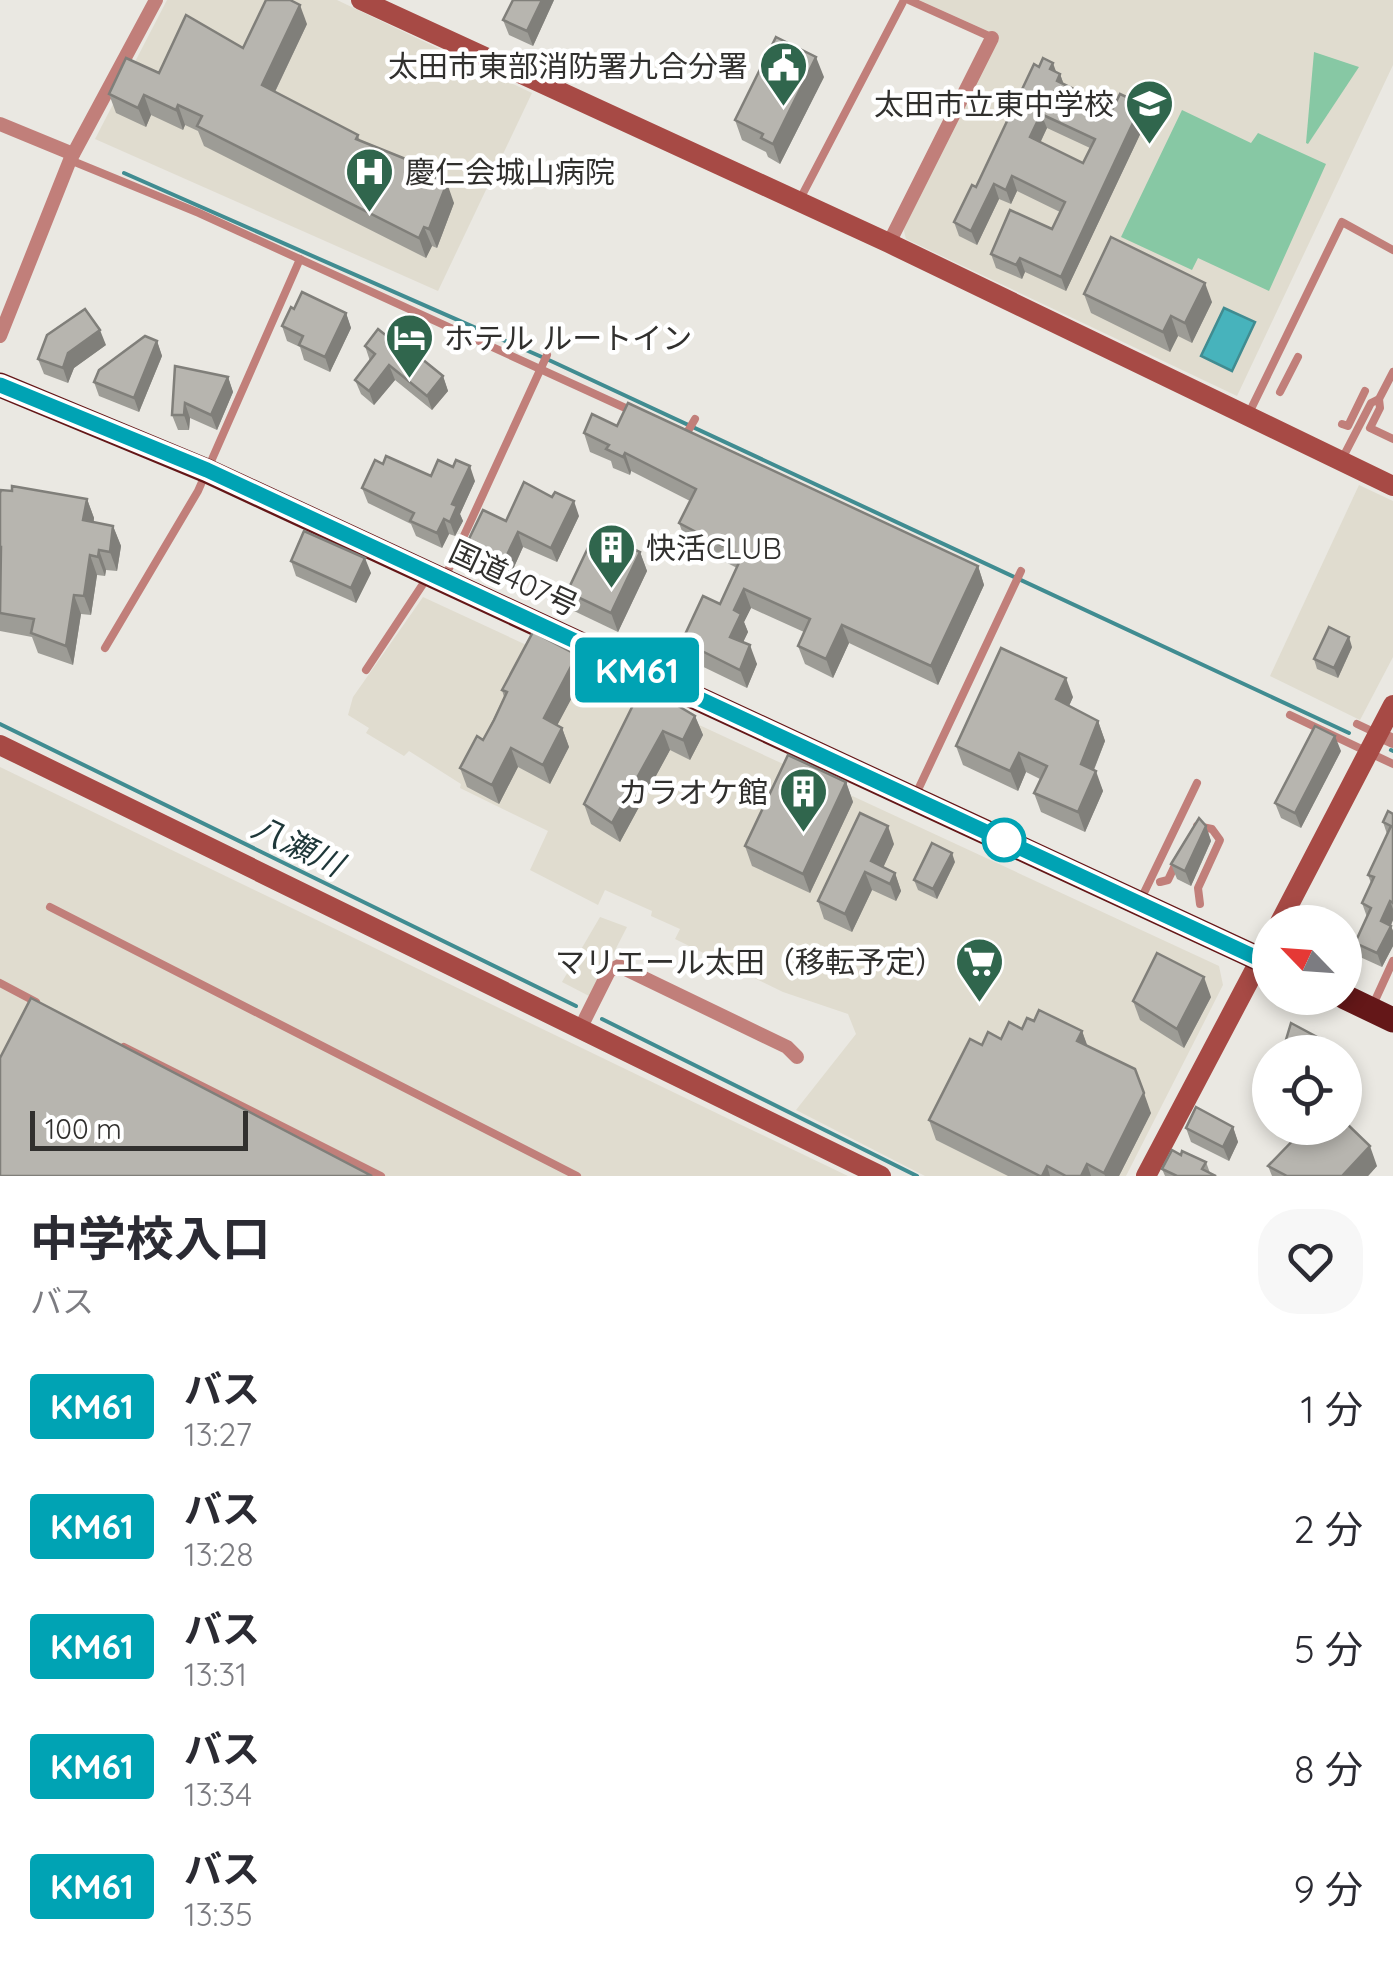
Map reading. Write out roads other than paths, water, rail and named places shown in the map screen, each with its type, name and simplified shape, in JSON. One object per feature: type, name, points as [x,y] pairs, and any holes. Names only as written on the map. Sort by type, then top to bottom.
[{"type":"highway","name":"国道407号","points":[[0,385],[207,470],[1140,903],[1252,949]]},
{"type":"street","points":[[0,336],[5,314],[71,157],[156,0]]},
{"type":"street","points":[[361,0],[413,28],[890,243],[1392,482]]},
{"type":"street","points":[[890,243],[992,38]]},
{"type":"street","points":[[0,124],[71,157]]},
{"type":"street","points":[[1289,905],[1380,743],[1393,705]]},
{"type":"street","points":[[0,745],[881,1176]]},
{"type":"street","points":[[580,1029],[609,971],[620,966],[787,1047],[797,1057]]},
{"type":"street","points":[[1146,1176],[1252,982]]},
{"type":"lane","points":[[799,201],[906,0],[992,38]]},
{"type":"lane","points":[[71,157],[645,417]]},
{"type":"lane","points":[[1248,414],[1342,222],[1393,250]]},
{"type":"lane","points":[[106,648],[207,470],[300,259]]},
{"type":"lane","points":[[366,670],[436,577],[547,355]]},
{"type":"lane","points":[[1280,392],[1298,357]]},
{"type":"lane","points":[[1393,372],[1370,428],[1393,439]]},
{"type":"lane","points":[[1342,424],[1348,426],[1365,391]]},
{"type":"lane","points":[[1341,460],[1372,403],[1380,399]]},
{"type":"lane","points":[[678,432],[688,434],[694,421]]},
{"type":"lane","points":[[914,798],[1020,572]]},
{"type":"lane","points":[[1290,716],[1380,743]]},
{"type":"lane","points":[[1358,724],[1380,743],[1393,764]]},
{"type":"lane","points":[[1140,903],[1196,783]]},
{"type":"lane","points":[[1190,832],[1201,824],[1220,835],[1198,888],[1200,904]]},
{"type":"lane","points":[[1160,882],[1168,880],[1183,848]]},
{"type":"lane","points":[[50,907],[578,1176]]},
{"type":"lane","points":[[1382,1014],[1393,961]]},
{"type":"lane","points":[[0,983],[40,1004]]},
{"type":"lane","points":[[110,1040],[381,1176]]},
{"type":"water","points":[[1224,308],[1255,322],[1232,371],[1201,356]]},
{"type":"waterway","points":[[124,173],[551,361],[1349,733]]},
{"type":"waterway","name":"八瀬川","points":[[0,724],[576,1006]]},
{"type":"waterway","name":"八瀬川","points":[[602,1019],[917,1176]]},
{"type":"place","name":"太田市東部消防署九合分署","points":[[783,108]]},
{"type":"place","name":"太田市立東中学校","points":[[1149,146]]},
{"type":"place","name":"慶仁会城山病院","points":[[370,214]]},
{"type":"place","name":"ホテル ルートイン","points":[[409,380]]},
{"type":"place","name":"快活CLUB","points":[[611,590]]},
{"type":"place","name":"カラオケ館","points":[[803,834]]},
{"type":"place","name":"マリエール太田（移転予定）","points":[[980,1004]]}]
